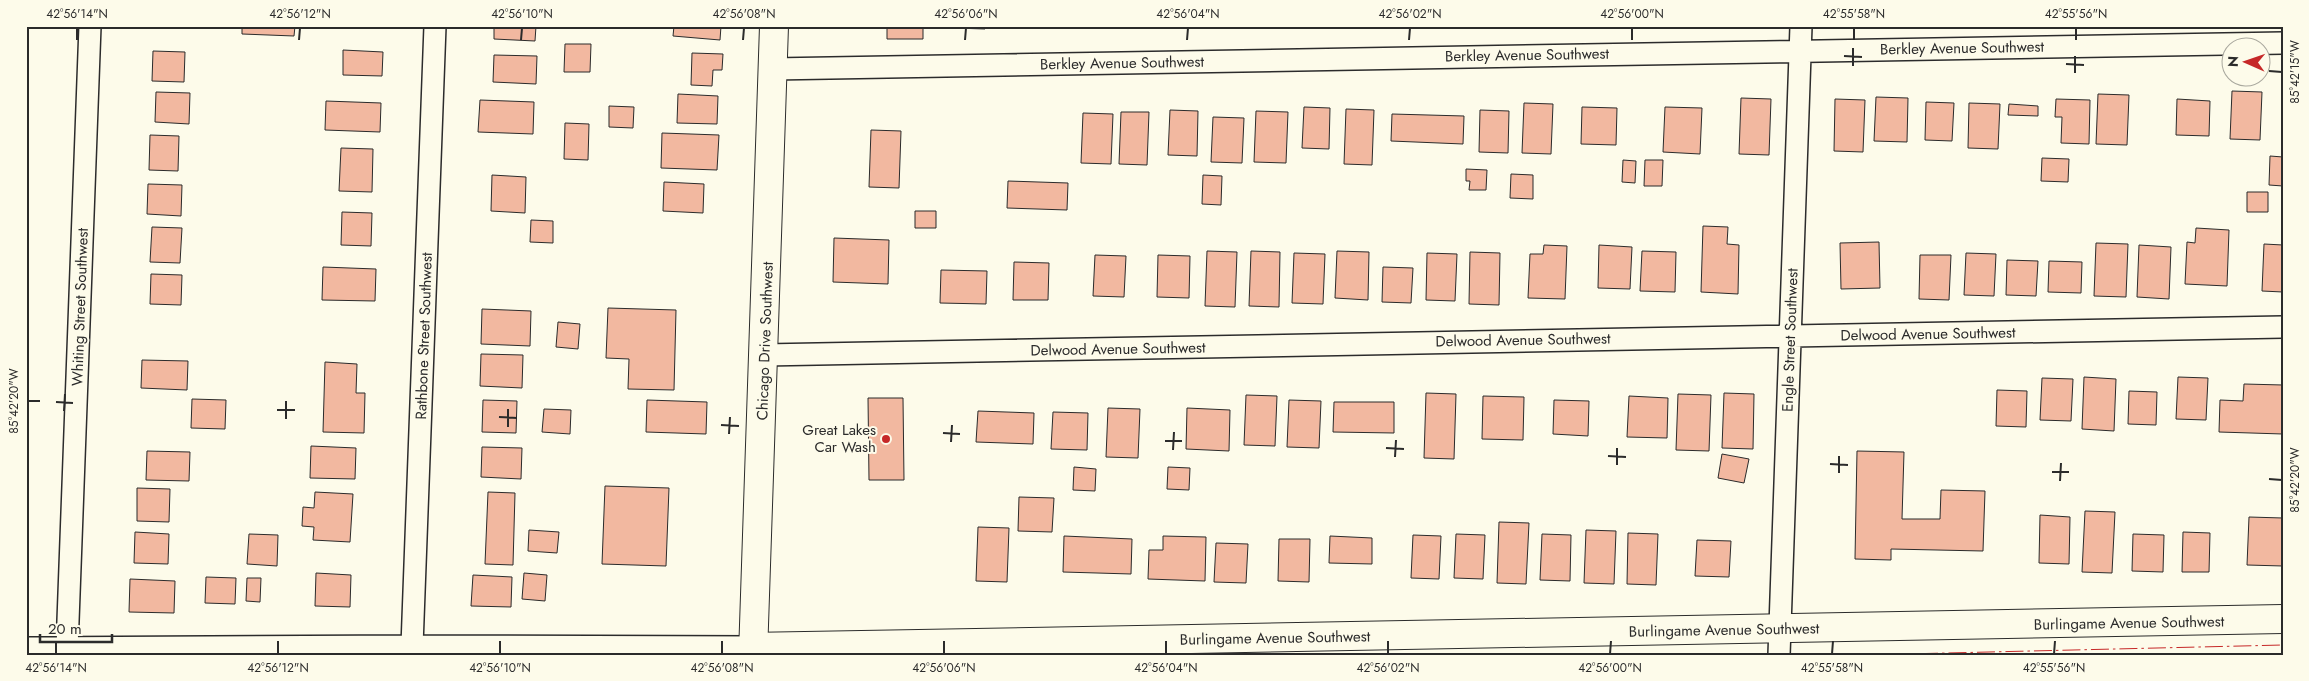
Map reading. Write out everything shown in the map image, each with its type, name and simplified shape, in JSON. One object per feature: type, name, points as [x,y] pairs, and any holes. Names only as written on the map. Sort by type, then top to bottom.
[{"type":"street","name":"Whiting Street Southwest","points":[[68,648],[90,26]]},
{"type":"street","name":"Rathbone Street Southwest","points":[[412,646],[435,26]]},
{"type":"street","name":"Chicago Drive Southwest","points":[[754,651],[774,26]]},
{"type":"street","name":"Engle Street Southwest","points":[[1780,642],[1801,26]]},
{"type":"street","name":"Berkley Avenue Southwest","points":[[772,69],[2283,43]]},
{"type":"street","name":"Delwood Avenue Southwest","points":[[764,355],[2283,327]]},
{"type":"street","name":"Burlingame Avenue Southwest","points":[[26,648],[412,646],[754,651],[1780,642],[2283,619]]},
{"type":"building","points":[[242,26],[295,26],[294,36],[242,34]]},
{"type":"building","points":[[494,26],[536,26],[535,41],[494,39]]},
{"type":"building","points":[[674,26],[721,26],[720,40],[673,36]]},
{"type":"building","points":[[887,26],[923,26],[923,39],[887,39]]},
{"type":"building","points":[[954,26],[985,26],[985,29],[954,28]]},
{"type":"building","points":[[565,44],[591,44],[590,72],[564,72]]},
{"type":"building","points":[[343,50],[383,52],[382,76],[343,75]]},
{"type":"building","points":[[153,51],[185,52],[184,82],[152,81]]},
{"type":"building","points":[[692,53],[723,54],[722,70],[713,70],[712,86],[691,85]]},
{"type":"building","points":[[494,55],[537,56],[536,84],[493,82]]},
{"type":"building","points":[[2232,91],[2262,92],[2260,140],[2230,139]]},
{"type":"building","points":[[156,92],[190,93],[189,124],[155,122]]},
{"type":"building","points":[[678,94],[718,96],[717,124],[677,123]]},
{"type":"building","points":[[2098,94],[2129,95],[2127,145],[2096,144]]},
{"type":"building","points":[[1876,97],[1908,98],[1907,142],[1874,141]]},
{"type":"building","points":[[1741,98],[1771,99],[1769,155],[1739,154]]},
{"type":"building","points":[[1835,99],[1865,100],[1863,152],[1834,151]]},
{"type":"building","points":[[2056,99],[2090,100],[2089,144],[2061,143],[2062,117],[2055,117]]},
{"type":"building","points":[[2177,99],[2210,101],[2209,136],[2176,135]]},
{"type":"building","points":[[480,100],[534,102],[533,134],[478,132]]},
{"type":"building","points":[[326,101],[381,103],[380,132],[325,130]]},
{"type":"building","points":[[1926,102],[1954,103],[1952,141],[1925,140]]},
{"type":"building","points":[[1524,103],[1553,104],[1551,154],[1522,153]]},
{"type":"building","points":[[1969,103],[2000,104],[1998,149],[1968,148]]},
{"type":"building","points":[[2009,104],[2038,106],[2038,116],[2008,115]]},
{"type":"building","points":[[609,106],[634,107],[633,128],[609,127]]},
{"type":"building","points":[[1304,107],[1330,108],[1329,149],[1302,148]]},
{"type":"building","points":[[1582,107],[1617,108],[1616,145],[1581,144]]},
{"type":"building","points":[[1665,107],[1702,108],[1700,154],[1663,152]]},
{"type":"building","points":[[1346,109],[1374,110],[1372,165],[1344,164]]},
{"type":"building","points":[[1170,110],[1198,111],[1197,156],[1168,155]]},
{"type":"building","points":[[1480,110],[1509,111],[1508,153],[1479,152]]},
{"type":"building","points":[[1256,111],[1288,112],[1286,163],[1254,162]]},
{"type":"building","points":[[1121,112],[1149,112],[1147,165],[1119,164]]},
{"type":"building","points":[[1083,113],[1113,114],[1111,164],[1081,163]]},
{"type":"building","points":[[1392,114],[1464,116],[1463,144],[1391,141]]},
{"type":"building","points":[[1213,117],[1244,118],[1242,163],[1211,162]]},
{"type":"building","points":[[565,123],[589,124],[588,160],[564,159]]},
{"type":"building","points":[[871,130],[901,131],[899,188],[869,187]]},
{"type":"building","points":[[662,133],[719,135],[717,170],[661,168]]},
{"type":"building","points":[[150,135],[179,136],[178,171],[149,170]]},
{"type":"building","points":[[341,148],[373,149],[372,192],[339,191]]},
{"type":"building","points":[[2270,156],[2283,157],[2283,186],[2269,185]]},
{"type":"building","points":[[2042,158],[2069,159],[2068,182],[2041,181]]},
{"type":"building","points":[[1623,160],[1636,161],[1635,183],[1622,182]]},
{"type":"building","points":[[1645,160],[1663,160],[1662,186],[1644,186]]},
{"type":"building","points":[[1466,169],[1487,170],[1486,190],[1469,190],[1470,181],[1466,181]]},
{"type":"building","points":[[1511,174],[1533,175],[1533,199],[1510,198]]},
{"type":"building","points":[[492,175],[526,177],[525,213],[491,211]]},
{"type":"building","points":[[1203,175],[1222,176],[1221,205],[1202,204]]},
{"type":"building","points":[[1008,181],[1068,183],[1067,210],[1007,208]]},
{"type":"building","points":[[664,182],[704,184],[703,213],[663,211]]},
{"type":"building","points":[[148,184],[182,185],[181,216],[147,214]]},
{"type":"building","points":[[2247,192],[2268,192],[2268,212],[2247,212]]},
{"type":"building","points":[[915,211],[936,211],[936,228],[915,228]]},
{"type":"building","points":[[342,212],[372,213],[371,246],[341,245]]},
{"type":"building","points":[[531,220],[553,221],[553,243],[530,242]]},
{"type":"building","points":[[1703,226],[1728,227],[1727,244],[1739,245],[1738,294],[1701,292]]},
{"type":"building","points":[[152,227],[182,228],[180,263],[150,262]]},
{"type":"building","points":[[2196,228],[2229,230],[2227,286],[2185,284],[2187,242],[2195,243]]},
{"type":"building","points":[[834,238],[889,240],[888,284],[833,282]]},
{"type":"building","points":[[1879,242],[1880,288],[1841,289],[1840,243]]},
{"type":"building","points":[[2096,243],[2128,244],[2126,297],[2094,296]]},
{"type":"building","points":[[2264,244],[2283,245],[2283,292],[2262,291]]},
{"type":"building","points":[[1544,245],[1567,246],[1565,299],[1528,298],[1530,254],[1543,254]]},
{"type":"building","points":[[1599,245],[1632,247],[1630,289],[1598,288]]},
{"type":"building","points":[[2139,245],[2171,247],[2169,299],[2137,297]]},
{"type":"building","points":[[1207,251],[1237,252],[1235,307],[1205,306]]},
{"type":"building","points":[[1251,251],[1280,252],[1279,307],[1249,306]]},
{"type":"building","points":[[1337,251],[1369,252],[1368,300],[1335,298]]},
{"type":"building","points":[[1642,251],[1676,252],[1675,292],[1640,291]]},
{"type":"building","points":[[1470,252],[1500,253],[1499,305],[1469,304]]},
{"type":"building","points":[[1294,253],[1325,254],[1323,304],[1292,303]]},
{"type":"building","points":[[1427,253],[1457,254],[1455,301],[1426,300]]},
{"type":"building","points":[[1966,253],[1996,254],[1994,296],[1964,295]]},
{"type":"building","points":[[1095,255],[1126,256],[1124,297],[1093,296]]},
{"type":"building","points":[[1158,255],[1190,256],[1189,298],[1157,297]]},
{"type":"building","points":[[1920,255],[1951,255],[1949,300],[1919,299]]},
{"type":"building","points":[[2007,260],[2038,261],[2036,296],[2006,295]]},
{"type":"building","points":[[2049,261],[2082,262],[2081,293],[2048,292]]},
{"type":"building","points":[[1014,262],[1049,263],[1048,300],[1013,300]]},
{"type":"building","points":[[323,267],[376,269],[375,301],[322,300]]},
{"type":"building","points":[[1383,267],[1413,268],[1411,303],[1382,302]]},
{"type":"building","points":[[941,270],[987,271],[986,304],[940,303]]},
{"type":"building","points":[[151,274],[182,275],[181,305],[150,304]]},
{"type":"building","points":[[608,308],[676,310],[674,390],[628,389],[629,359],[606,358]]},
{"type":"building","points":[[482,309],[531,311],[530,346],[481,344]]},
{"type":"building","points":[[558,322],[580,324],[578,349],[556,347]]},
{"type":"building","points":[[481,354],[523,355],[522,388],[480,386]]},
{"type":"building","points":[[142,360],[188,361],[187,390],[141,388]]},
{"type":"building","points":[[325,362],[357,364],[356,393],[365,393],[364,433],[323,432]]},
{"type":"building","points":[[2084,377],[2116,379],[2114,431],[2082,429]]},
{"type":"building","points":[[2178,377],[2208,378],[2206,420],[2176,419]]},
{"type":"building","points":[[2042,378],[2073,379],[2071,421],[2040,420]]},
{"type":"building","points":[[2244,384],[2283,385],[2283,434],[2219,432],[2220,400],[2243,401]]},
{"type":"building","points":[[1997,390],[2027,391],[2026,427],[1996,426]]},
{"type":"building","points":[[2129,391],[2157,392],[2156,425],[2128,424]]},
{"type":"building","points":[[1426,393],[1456,394],[1454,459],[1424,458]]},
{"type":"building","points":[[1724,393],[1754,394],[1753,449],[1722,448]]},
{"type":"building","points":[[1678,394],[1711,395],[1709,451],[1676,450]]},
{"type":"building","points":[[1246,395],[1277,396],[1275,446],[1244,445]]},
{"type":"building","points":[[1483,396],[1524,397],[1523,440],[1482,439]]},
{"type":"building","points":[[1629,396],[1668,398],[1667,438],[1627,437]]},
{"type":"building","name":"Great Lakes Car Wash","points":[[868,398],[903,398],[904,480],[869,480]]},
{"type":"building","points":[[192,399],[226,400],[225,429],[191,428]]},
{"type":"building","points":[[483,400],[517,401],[516,433],[482,432]]},
{"type":"building","points":[[647,400],[707,402],[706,434],[646,432]]},
{"type":"building","points":[[1289,400],[1321,401],[1319,448],[1287,447]]},
{"type":"building","points":[[1554,400],[1589,401],[1588,436],[1553,434]]},
{"type":"building","points":[[1334,402],[1394,402],[1394,433],[1333,432]]},
{"type":"building","points":[[1108,408],[1140,409],[1138,458],[1106,457]]},
{"type":"building","points":[[1187,408],[1230,410],[1229,451],[1186,449]]},
{"type":"building","points":[[544,409],[571,410],[570,434],[542,432]]},
{"type":"building","points":[[978,411],[1034,413],[1033,444],[976,442]]},
{"type":"building","points":[[1053,412],[1088,413],[1087,450],[1051,449]]},
{"type":"building","points":[[311,446],[356,448],[355,479],[310,478]]},
{"type":"building","points":[[482,447],[522,448],[521,479],[481,477]]},
{"type":"building","points":[[147,451],[190,452],[189,481],[146,480]]},
{"type":"building","points":[[1857,451],[1904,452],[1902,519],[1940,519],[1941,490],[1985,491],[1983,551],[1891,549],[1891,560],[1855,559]]},
{"type":"building","points":[[1722,454],[1749,459],[1744,483],[1718,478]]},
{"type":"building","points":[[1074,467],[1096,469],[1095,491],[1073,490]]},
{"type":"building","points":[[1168,467],[1190,468],[1189,490],[1167,489]]},
{"type":"building","points":[[605,486],[669,488],[666,566],[602,564]]},
{"type":"building","points":[[137,488],[170,489],[169,522],[137,521]]},
{"type":"building","points":[[315,492],[353,494],[350,542],[313,540],[314,527],[302,526],[303,507],[314,508]]},
{"type":"building","points":[[488,492],[515,493],[513,565],[485,564]]},
{"type":"building","points":[[1019,497],[1054,498],[1052,532],[1018,531]]},
{"type":"building","points":[[2085,511],[2115,512],[2112,573],[2082,572]]},
{"type":"building","points":[[2040,515],[2070,517],[2069,564],[2039,563]]},
{"type":"building","points":[[2249,517],[2283,518],[2283,566],[2247,565]]},
{"type":"building","points":[[1499,522],[1529,523],[1526,584],[1497,583]]},
{"type":"building","points":[[978,527],[1009,528],[1007,582],[976,581]]},
{"type":"building","points":[[529,530],[559,532],[557,553],[528,551]]},
{"type":"building","points":[[1586,530],[1616,531],[1614,584],[1584,583]]},
{"type":"building","points":[[135,532],[169,534],[168,564],[134,563]]},
{"type":"building","points":[[2183,532],[2210,533],[2209,572],[2182,572]]},
{"type":"building","points":[[1628,533],[1658,534],[1656,585],[1627,584]]},
{"type":"building","points":[[249,534],[278,535],[277,566],[247,564]]},
{"type":"building","points":[[1456,534],[1485,535],[1483,579],[1454,578]]},
{"type":"building","points":[[1542,534],[1571,535],[1570,581],[1540,580]]},
{"type":"building","points":[[2133,534],[2164,535],[2163,572],[2132,571]]},
{"type":"building","points":[[1413,535],[1441,536],[1439,579],[1411,578]]},
{"type":"building","points":[[1064,536],[1132,539],[1131,574],[1063,572]]},
{"type":"building","points":[[1163,536],[1206,537],[1205,581],[1148,579],[1149,550],[1163,550]]},
{"type":"building","points":[[1330,536],[1372,538],[1372,564],[1329,563]]},
{"type":"building","points":[[1279,539],[1310,539],[1309,582],[1278,581]]},
{"type":"building","points":[[1697,540],[1731,541],[1729,577],[1695,576]]},
{"type":"building","points":[[1216,543],[1248,544],[1246,583],[1214,582]]},
{"type":"building","points":[[316,573],[351,575],[350,607],[315,606]]},
{"type":"building","points":[[524,573],[547,575],[545,601],[522,599]]},
{"type":"building","points":[[473,575],[512,577],[511,607],[471,606]]},
{"type":"building","points":[[206,577],[236,578],[235,604],[205,603]]},
{"type":"building","points":[[247,578],[261,578],[260,602],[246,601]]},
{"type":"building","points":[[130,579],[175,581],[174,613],[129,612]]},
{"type":"power","points":[[1863,655],[2283,645]]},
{"type":"place","name":"Great Lakes Car Wash","points":[[886,439]]}]
